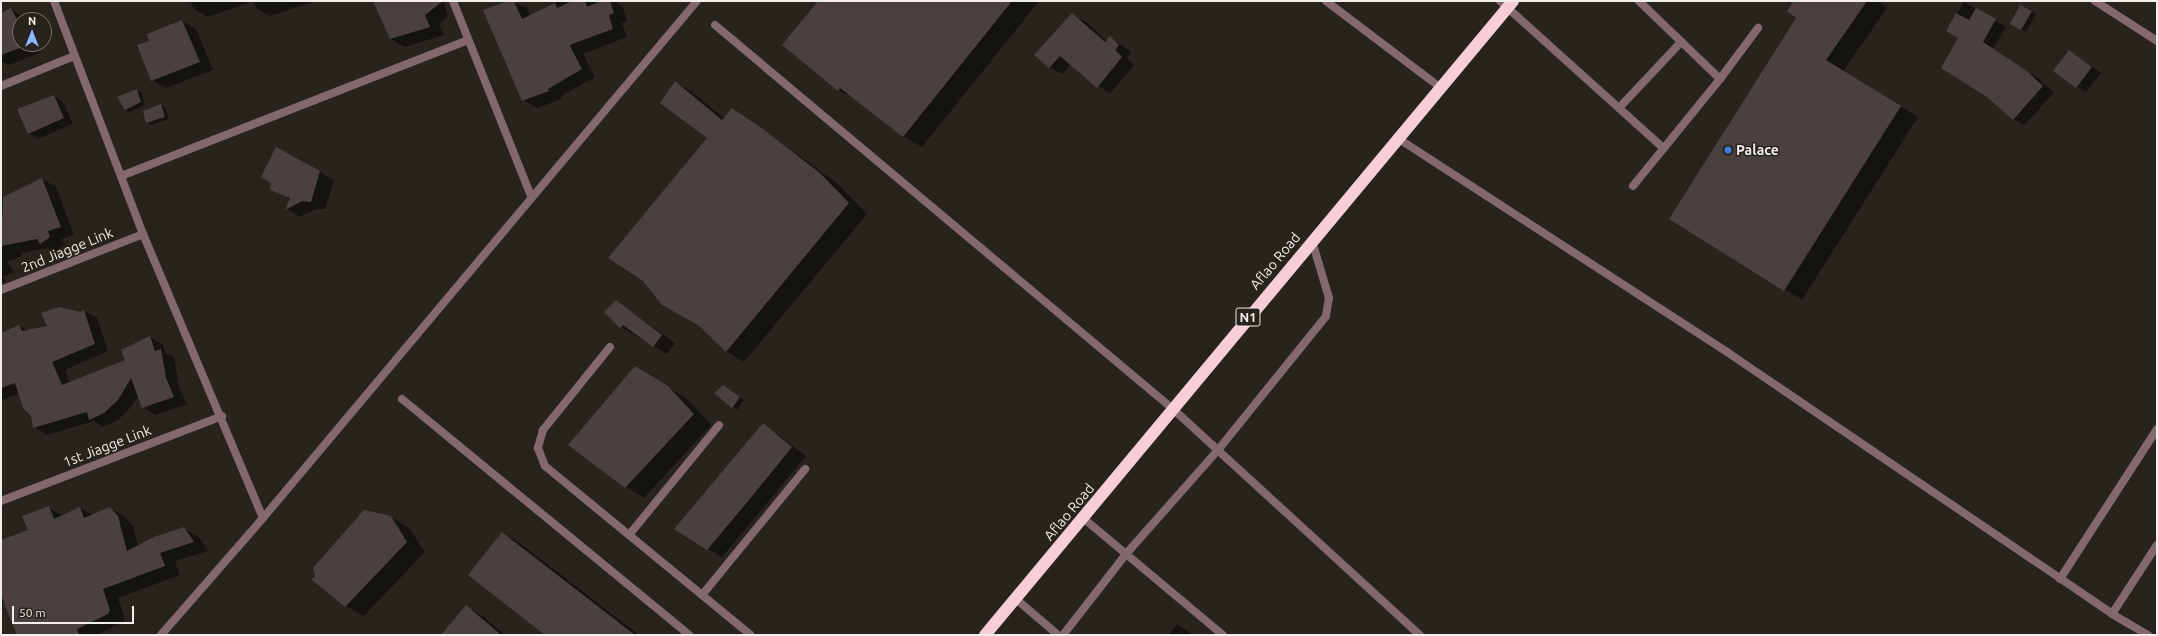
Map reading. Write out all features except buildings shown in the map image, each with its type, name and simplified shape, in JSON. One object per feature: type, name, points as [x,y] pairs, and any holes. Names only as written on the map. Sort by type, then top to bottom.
[{"type":"highway","name":"Aflao Road","points":[[985,635],[1312,241],[1399,139],[1507,3]]},
{"type":"street","points":[[54,1],[143,234],[222,416],[263,518]]},
{"type":"street","points":[[453,1],[531,196]]},
{"type":"street","points":[[161,635],[263,518],[531,196],[697,1]]},
{"type":"street","points":[[1326,1],[1441,88]]},
{"type":"street","points":[[1639,1],[1720,79]]},
{"type":"street","points":[[2095,1],[2157,41]]},
{"type":"street","points":[[1507,3],[1663,148]]},
{"type":"street","points":[[716,25],[1173,409],[1420,635]]},
{"type":"street","points":[[1632,186],[1720,79],[1758,28]]},
{"type":"street","points":[[121,176],[468,40]]},
{"type":"street","points":[[1619,108],[1681,42]]},
{"type":"street","points":[[1,86],[74,56]]},
{"type":"street","points":[[1399,139],[1726,352],[2112,614],[2148,635]]},
{"type":"street","name":"2nd Jiagge Link","points":[[1,290],[143,234]]},
{"type":"street","points":[[1063,635],[1126,554],[1218,450],[1326,316],[1329,298],[1312,241]]},
{"type":"street","points":[[610,347],[544,430],[538,448],[545,466],[751,635]]},
{"type":"street","points":[[402,398],[689,635]]},
{"type":"street","name":"1st Jiagge Link","points":[[1,501],[222,416]]},
{"type":"street","points":[[629,535],[719,425]]},
{"type":"street","points":[[2060,579],[2157,430]]},
{"type":"street","points":[[702,595],[805,469]]},
{"type":"street","points":[[1083,518],[1223,635]]},
{"type":"street","points":[[2112,614],[2157,545]]},
{"type":"street","points":[[1016,599],[1058,635]]},
{"type":"place","name":"Palace","points":[[1728,150]]}]
